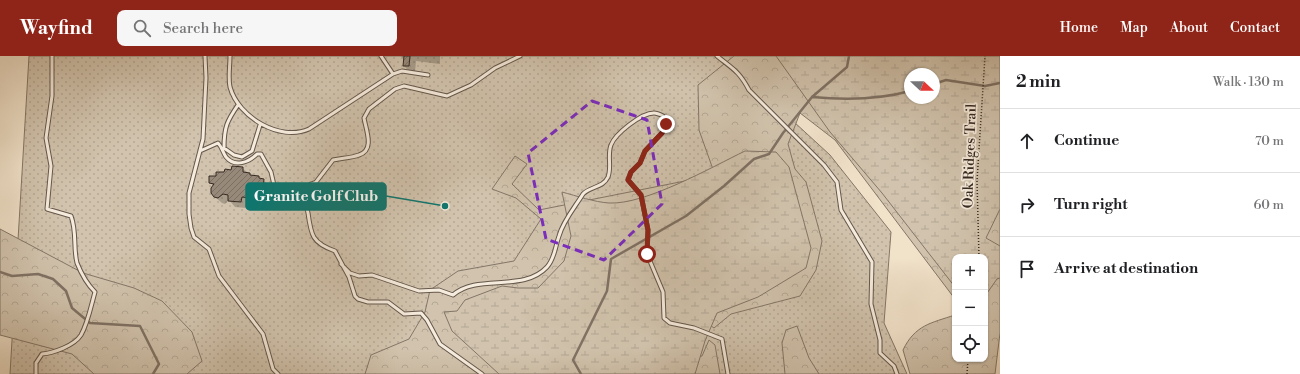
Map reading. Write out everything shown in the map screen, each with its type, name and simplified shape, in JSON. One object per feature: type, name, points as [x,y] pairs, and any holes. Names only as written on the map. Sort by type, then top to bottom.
[{"type":"lane","points":[[36,374],[36,363],[42,354],[50,354],[68,346],[80,336],[95,292],[90,287],[77,262],[75,226],[71,216],[47,210],[51,166],[46,138],[52,96],[52,56]]},
{"type":"lane","points":[[205,56],[203,139],[189,193],[189,214],[194,237],[209,249],[219,276],[263,334],[273,369],[278,374]]},
{"type":"lane","points":[[230,56],[230,87],[238,105],[260,125],[289,133],[302,132],[393,74],[402,71],[428,75]]},
{"type":"lane","points":[[381,56],[393,74]]},
{"type":"lane","points":[[200,151],[218,143],[230,160],[239,163],[251,160],[257,154],[260,154],[271,172],[274,185],[298,190],[316,182],[333,160],[360,155],[366,150],[369,142],[364,118],[369,109],[394,88],[404,86],[447,96],[471,85],[495,68],[520,56]]},
{"type":"lane","points":[[717,56],[739,72],[749,90],[824,165],[837,182],[841,210],[872,262],[871,304],[880,340],[880,353],[894,366],[897,374]]},
{"type":"lane","points":[[238,105],[226,122],[224,148],[234,155],[242,157],[252,151],[260,125]]},
{"type":"lane","points":[[341,264],[350,273],[359,276],[372,275],[419,291],[438,290],[453,295],[466,286],[508,282],[533,277],[548,266],[555,254],[559,236],[583,194],[587,190],[601,186],[608,177],[610,145],[622,130],[644,115],[654,113],[663,116],[666,124],[662,133],[645,151],[640,163],[631,172],[628,180],[641,195],[648,230],[647,254],[664,292],[664,318],[670,323],[694,328],[722,339],[728,374]]},
{"type":"lane","points":[[298,190],[308,212],[309,224],[313,237],[322,246],[335,251],[349,277],[355,296],[358,299],[368,302],[388,302],[404,314],[421,314],[427,320],[440,344],[482,374]]},
{"type":"path","name":"Oak Ridges Trail","points":[[979,254],[977,181],[985,56]]},
{"type":"path","points":[[967,374],[968,362]]},
{"type":"highlighted area","points":[[592,101],[647,120],[662,204],[604,260],[546,239],[528,153]]},
{"type":"green space","points":[[29,56],[771,56],[769,99],[830,155],[891,232],[884,323],[907,374],[10,374]]},
{"type":"green space","points":[[734,56],[1000,56],[1000,333],[995,374],[910,374],[903,350],[913,335],[924,326],[952,316],[952,362],[988,362],[988,254],[952,254],[952,295],[835,140],[800,113],[788,144],[795,169],[806,182],[822,241],[816,270],[800,296],[731,314],[714,328],[704,321],[685,359],[702,356],[709,340],[715,345],[720,374],[365,374],[371,355],[409,339],[425,312],[430,290],[458,271],[514,261],[541,219],[516,198],[492,189],[515,156],[527,164],[512,184],[539,210],[715,175],[699,130],[698,85]]},
{"type":"green space","points":[[776,56],[1000,56],[1000,209],[986,238],[1000,246],[1000,278],[997,279],[988,292],[988,254],[952,254],[952,283],[882,193],[830,132]]},
{"type":"green space","points":[[745,151],[776,152],[789,167],[811,248],[806,268],[758,297],[717,313],[705,341],[695,374],[499,374],[452,331],[444,312],[457,311],[465,300],[502,286],[538,288],[564,261],[571,236],[562,192],[586,199],[609,203],[624,202],[659,192],[678,184]]},
{"type":"green space","points":[[0,229],[83,273],[134,288],[162,301],[192,332],[202,361],[187,374],[94,374],[72,354],[0,335]]},
{"type":"green space","points":[[797,326],[809,358],[819,374],[785,374],[782,343],[786,330]]},
{"type":"building","points":[[404,56],[410,56],[409,66],[403,66]]},
{"type":"building","points":[[232,166],[243,167],[243,172],[250,173],[250,175],[259,176],[259,178],[264,179],[263,188],[257,187],[256,191],[252,190],[251,198],[242,197],[241,202],[228,201],[228,195],[223,194],[218,198],[214,197],[211,193],[211,188],[214,184],[209,183],[209,176],[216,176],[216,172],[224,172],[225,169],[231,170]]},
{"type":"waterway","points":[[581,374],[573,360],[607,291],[611,259],[686,216],[724,186],[754,159],[769,154],[783,133],[812,97],[847,67],[849,56]]},
{"type":"waterway","points":[[940,82],[946,80],[985,86],[1000,83]]},
{"type":"waterway","points":[[812,97],[837,99],[874,98],[904,92]]},
{"type":"waterway","points":[[0,272],[12,276],[38,274],[53,279],[66,291],[72,308],[90,323],[140,326],[159,364],[153,374]]},
{"type":"place","name":"Granite Golf Club","points":[[445,206]]},
{"type":"route","points":[[647,254],[648,230],[641,195],[628,180],[631,172],[640,163],[645,151],[662,133],[666,124]]}]
